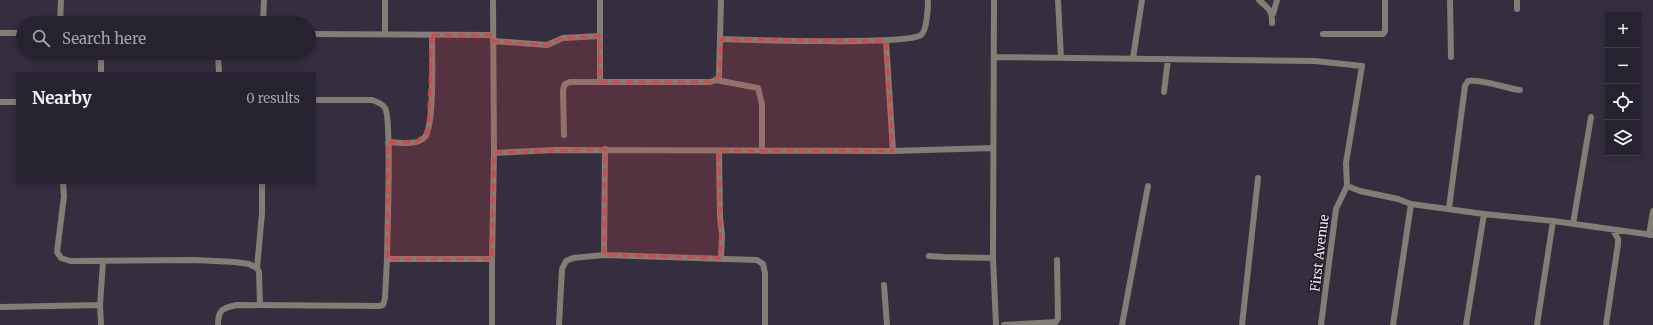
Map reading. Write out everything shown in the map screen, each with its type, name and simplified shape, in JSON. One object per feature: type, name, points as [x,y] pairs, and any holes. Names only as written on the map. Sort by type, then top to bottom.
[{"type":"street","points":[[60,16],[61,0]]},
{"type":"street","points":[[263,16],[264,0]]},
{"type":"street","points":[[385,0],[385,34]]},
{"type":"street","points":[[492,325],[494,153],[493,0]]},
{"type":"street","points":[[600,0],[600,82]]},
{"type":"street","points":[[716,80],[719,76],[721,0]]},
{"type":"street","points":[[721,39],[886,41],[919,36],[924,31],[928,0]]},
{"type":"street","points":[[994,0],[993,258],[996,325]]},
{"type":"street","points":[[1058,0],[1062,58]]},
{"type":"street","points":[[1133,58],[1142,0]]},
{"type":"street","points":[[1259,0],[1271,10],[1273,14]]},
{"type":"street","points":[[1272,23],[1277,0]]},
{"type":"street","points":[[1323,34],[1383,34],[1385,31],[1384,0]]},
{"type":"street","points":[[1450,0],[1451,57]]},
{"type":"street","points":[[1517,9],[1518,0]]},
{"type":"street","points":[[0,33],[16,33]]},
{"type":"street","points":[[316,34],[432,35],[493,38],[547,45],[563,38],[600,36]]},
{"type":"street","points":[[388,142],[416,142],[424,138],[428,131],[432,90],[432,35]]},
{"type":"street","points":[[886,41],[893,151]]},
{"type":"street","points":[[994,57],[1315,61],[1362,66],[1346,163],[1347,186],[1360,191],[1398,199],[1411,204],[1484,214],[1553,221],[1651,235],[1653,211]]},
{"type":"street","points":[[1164,92],[1168,59]]},
{"type":"street","points":[[101,60],[101,72]]},
{"type":"street","points":[[218,60],[219,72]]},
{"type":"street","points":[[564,135],[563,90],[565,84],[570,82],[682,83],[710,82],[716,80],[758,88],[762,104],[762,151]]},
{"type":"street","points":[[1449,208],[1465,86],[1468,81],[1474,80],[1506,89],[1520,90]]},
{"type":"street","points":[[218,325],[218,317],[221,311],[226,307],[237,305],[382,305],[385,298],[388,115],[385,108],[380,103],[372,100],[316,100]]},
{"type":"street","points":[[0,102],[16,102]]},
{"type":"street","points":[[1573,224],[1591,117]]},
{"type":"street","points":[[494,153],[605,149],[719,151],[893,151],[993,148]]},
{"type":"street","points":[[604,255],[605,149]]},
{"type":"street","points":[[719,151],[720,217],[722,235],[721,258]]},
{"type":"street","points":[[1242,325],[1258,178]]},
{"type":"street","points":[[63,184],[64,196],[57,252],[61,258],[70,262],[195,260],[248,264],[257,268]]},
{"type":"street","points":[[260,305],[259,272],[257,268],[262,214],[262,184]]},
{"type":"street","points":[[1122,325],[1148,186]]},
{"type":"street","name":"First Avenue","points":[[1321,325],[1336,209],[1347,186]]},
{"type":"street","points":[[1394,325],[1411,204]]},
{"type":"street","points":[[1466,325],[1484,214]]},
{"type":"street","points":[[1537,325],[1553,221]]},
{"type":"street","points":[[1606,325],[1618,244],[1618,239],[1613,230]]},
{"type":"street","points":[[559,325],[562,269],[566,261],[573,258],[604,255],[749,258],[757,260],[763,264],[765,272],[765,325]]},
{"type":"street","points":[[929,256],[944,258],[993,258]]},
{"type":"street","points":[[386,260],[492,259]]},
{"type":"street","points":[[1004,325],[1056,322],[1058,318],[1057,260]]},
{"type":"street","points":[[101,325],[100,306],[103,262]]},
{"type":"street","points":[[884,285],[887,325]]},
{"type":"street","points":[[0,307],[100,306]]},
{"type":"highlighted area","points":[[432,35],[493,35],[493,41],[547,45],[563,38],[600,36],[600,82],[710,82],[719,76],[721,39],[886,41],[893,151],[719,151],[721,258],[604,255],[605,149],[494,153],[492,259],[387,259],[388,142],[416,142],[428,131]]}]
